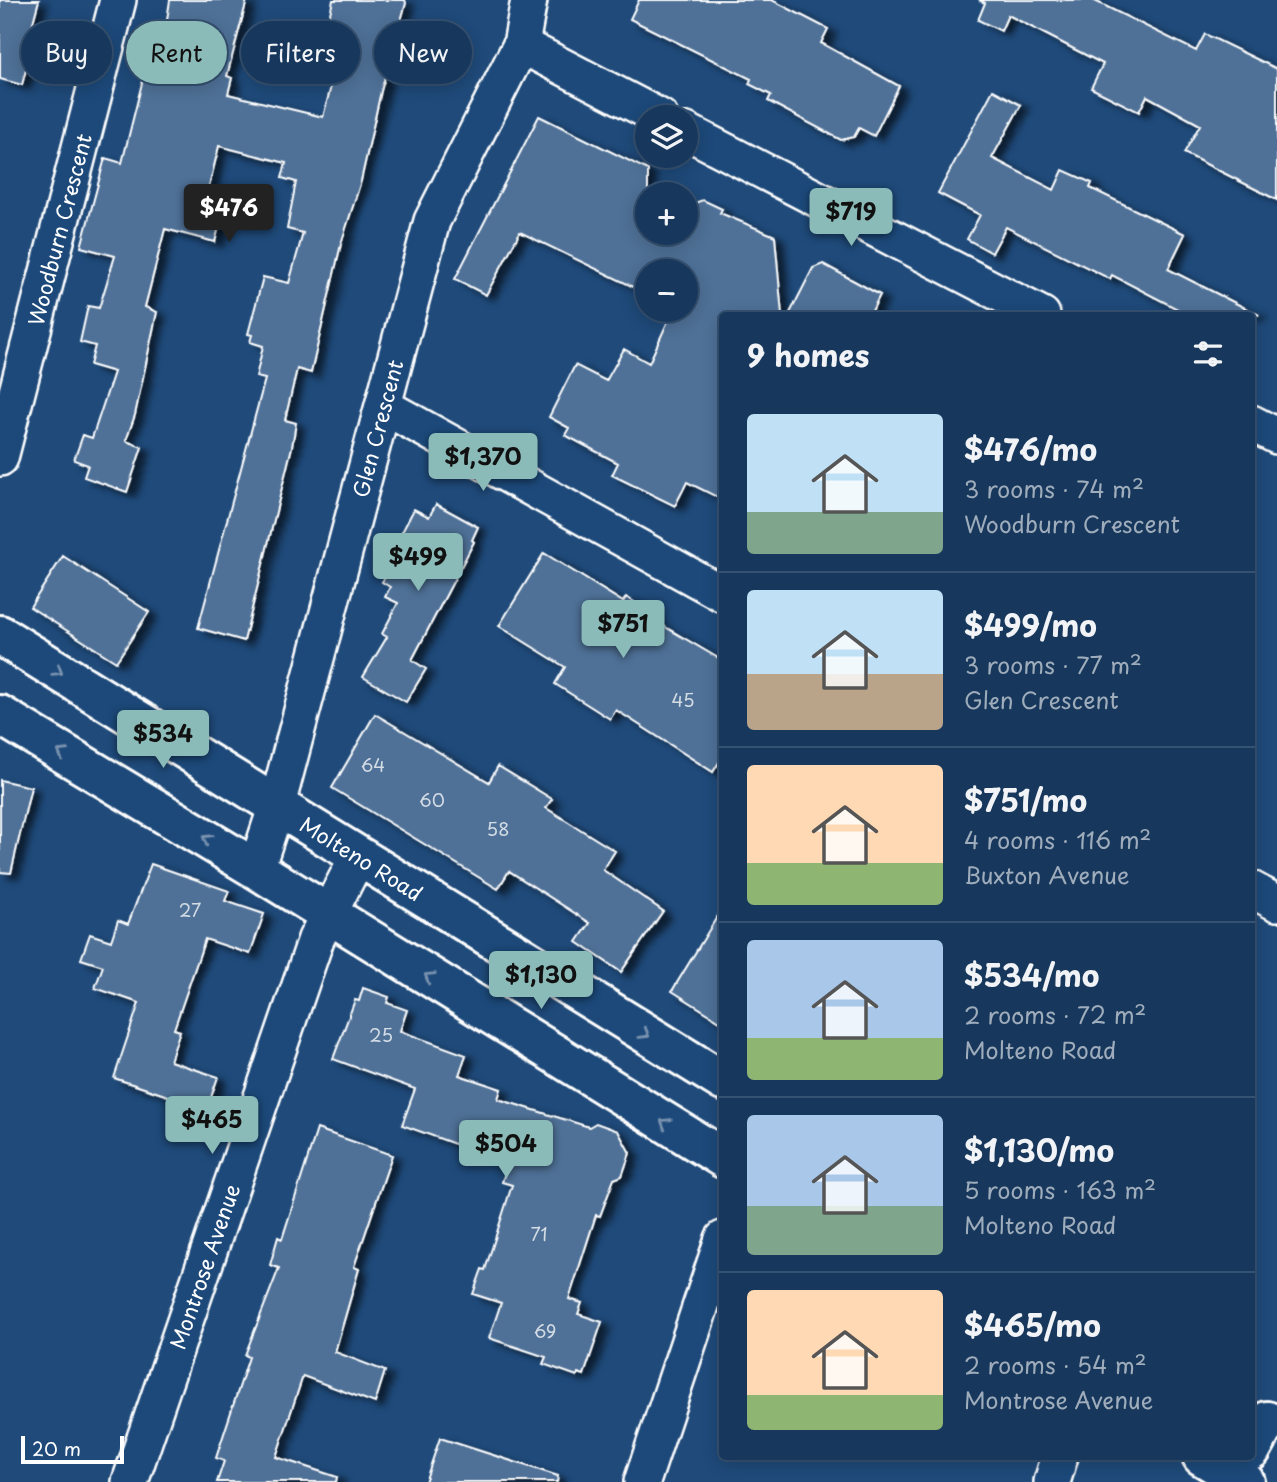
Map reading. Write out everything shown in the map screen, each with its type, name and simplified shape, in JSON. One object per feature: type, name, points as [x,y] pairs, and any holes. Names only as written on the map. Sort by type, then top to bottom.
[{"type":"street","name":"Woodburn Crescent","points":[[0,458],[118,0]]},
{"type":"street","name":"Glen Crescent","points":[[256,869],[277,805],[385,407],[432,221],[521,45],[529,0]]},
{"type":"street","points":[[521,45],[637,105]]},
{"type":"street","points":[[698,137],[1036,312]]},
{"type":"street","points":[[385,407],[719,592]]},
{"type":"street","points":[[1255,425],[1277,436]]},
{"type":"street","name":"Molteno Road","points":[[0,635],[277,805],[357,858],[719,1079]]},
{"type":"street","points":[[0,715],[256,869],[719,1156]]},
{"type":"street","name":"Montrose Avenue","points":[[130,1482],[316,939],[357,858]]},
{"type":"street","points":[[1255,891],[1277,904]]},
{"type":"street","points":[[642,1482],[719,1251]]},
{"type":"street","points":[[1052,1482],[1059,1460]]},
{"type":"building","points":[[0,0],[39,0],[33,21],[21,21],[22,85],[0,79]]},
{"type":"building","points":[[170,0],[247,0],[227,76],[227,21],[167,21]]},
{"type":"building","points":[[333,0],[405,0],[401,21],[374,21],[374,84],[383,84],[361,181],[341,244],[311,373],[297,369],[285,420],[296,423],[292,447],[244,641],[198,628],[265,379],[256,377],[263,346],[250,342],[252,335],[248,334],[263,277],[289,283],[303,233],[287,229],[296,182],[282,178],[286,163],[219,146],[205,203],[224,208],[215,242],[165,229],[145,307],[157,312],[135,415],[126,441],[142,447],[127,492],[84,477],[88,465],[74,460],[83,435],[92,438],[114,372],[90,365],[95,346],[80,342],[88,306],[99,308],[115,256],[81,247],[105,158],[122,163],[142,84],[227,84],[227,76],[232,78],[228,94],[323,117],[332,84],[360,84],[360,21],[328,21]]},
{"type":"building","points":[[639,0],[772,0],[828,29],[821,43],[899,86],[874,136],[859,128],[854,137],[841,140],[768,101],[771,95],[749,84],[751,79],[630,19]]},
{"type":"building","points":[[979,0],[1093,0],[1196,51],[1205,34],[1277,69],[1277,200],[1184,153],[1200,125],[1147,96],[1139,112],[1091,88],[1103,64],[1008,15],[1001,31],[978,20],[985,3]]},
{"type":"building","points":[[993,90],[1021,105],[992,158],[1054,190],[1063,170],[1092,183],[1090,188],[1185,234],[1168,269],[1253,312],[1183,312],[1112,275],[1110,279],[1006,227],[992,253],[967,239],[980,215],[938,193]]},
{"type":"building","points":[[539,116],[635,164],[635,168],[648,170],[648,182],[635,182],[635,245],[698,245],[698,202],[703,200],[722,209],[720,213],[775,236],[782,312],[719,312],[719,498],[687,482],[675,506],[612,475],[618,463],[565,435],[569,428],[549,417],[575,365],[606,381],[624,349],[649,363],[668,322],[698,322],[698,259],[635,259],[635,288],[520,232],[486,295],[455,279]]},
{"type":"building","points":[[823,264],[880,295],[872,312],[791,312],[813,268]]},
{"type":"building","points":[[436,504],[478,527],[472,540],[474,542],[412,660],[426,669],[406,702],[363,677],[387,637],[382,634],[398,603],[385,597],[390,587],[382,582],[389,570],[384,567],[414,509],[429,517]]},
{"type":"building","points":[[544,553],[623,602],[626,597],[653,613],[650,618],[719,659],[719,762],[713,772],[616,710],[610,719],[555,684],[565,667],[499,626]]},
{"type":"building","points":[[63,556],[149,612],[116,662],[30,607]]},
{"type":"building","points":[[375,714],[489,782],[498,766],[552,799],[546,808],[615,851],[603,870],[663,911],[621,972],[577,942],[590,923],[509,871],[498,889],[332,788]]},
{"type":"building","points":[[0,780],[31,787],[11,873],[0,872]]},
{"type":"building","points":[[151,864],[229,891],[225,901],[264,914],[250,954],[205,939],[174,1029],[180,1031],[170,1061],[218,1077],[207,1109],[114,1078],[139,1003],[95,988],[103,966],[81,959],[90,934],[111,941],[118,920],[128,924]]},
{"type":"building","points":[[719,914],[719,1020],[672,991]]},
{"type":"building","points":[[363,988],[389,997],[387,1003],[407,1010],[400,1031],[466,1055],[459,1075],[501,1089],[498,1099],[589,1127],[596,1123],[618,1131],[630,1153],[622,1176],[614,1179],[600,1216],[596,1215],[569,1299],[582,1303],[578,1314],[602,1322],[584,1375],[578,1373],[577,1376],[543,1364],[546,1357],[489,1338],[501,1303],[473,1294],[482,1269],[485,1270],[512,1185],[502,1182],[508,1163],[402,1125],[415,1089],[333,1059],[355,1000],[359,1001]]},
{"type":"building","points":[[317,1129],[392,1155],[354,1267],[359,1269],[335,1352],[385,1371],[375,1403],[303,1376],[276,1457],[337,1477],[336,1482],[217,1482],[224,1461],[216,1458],[249,1357],[245,1355],[279,1268],[270,1265],[278,1237],[282,1239]]},
{"type":"building","points":[[440,1438],[558,1476],[557,1482],[425,1482]]}]
